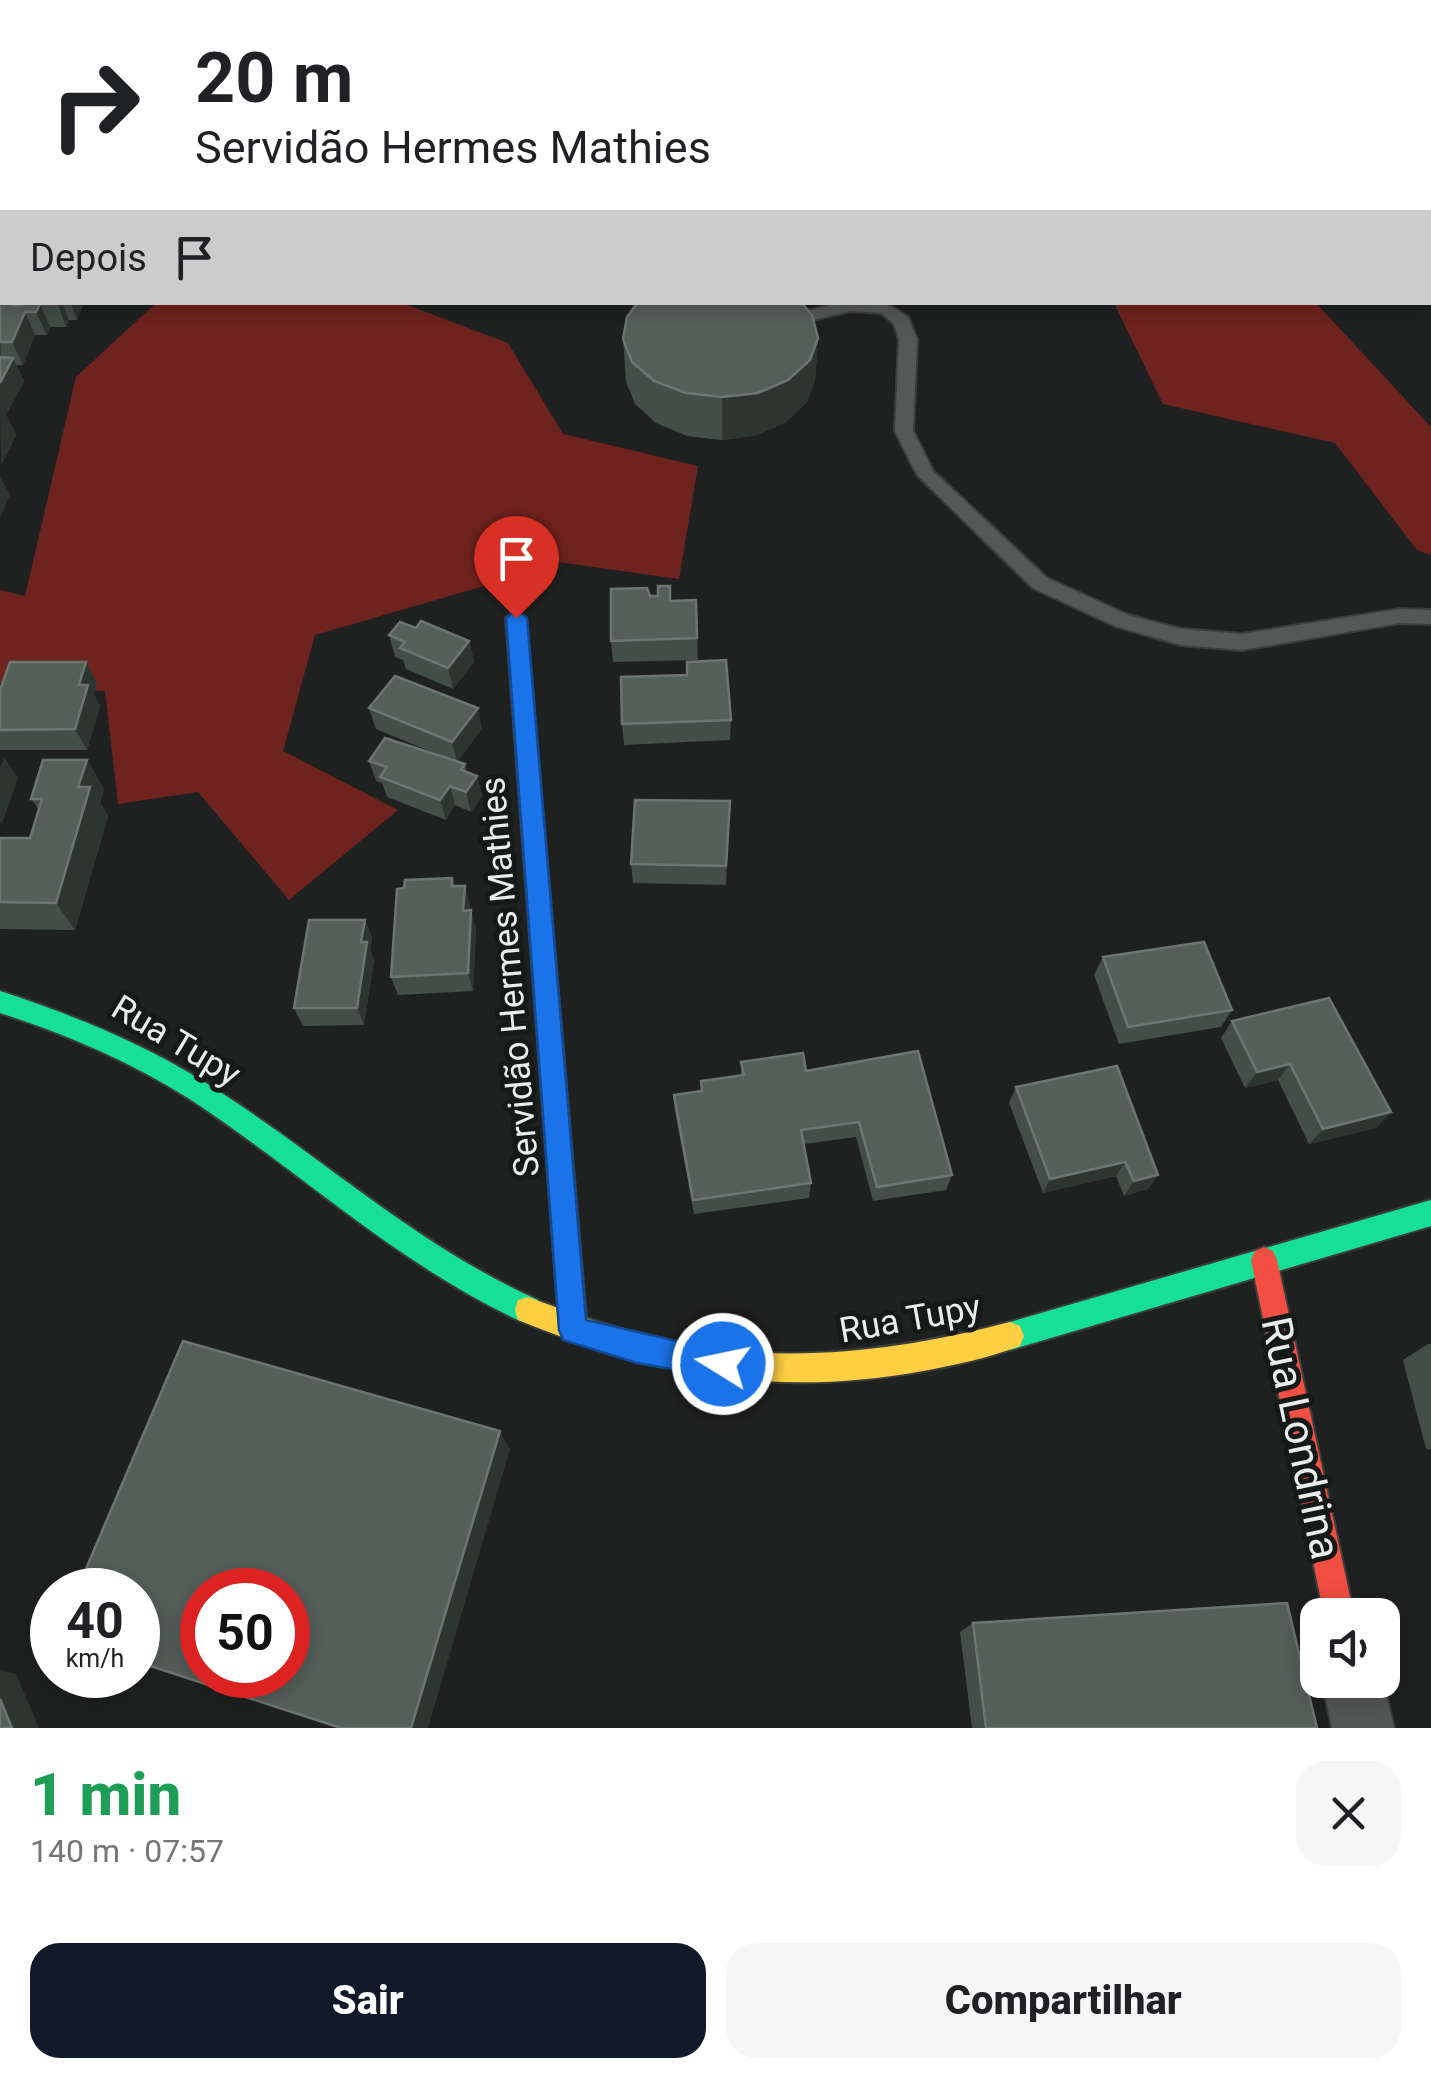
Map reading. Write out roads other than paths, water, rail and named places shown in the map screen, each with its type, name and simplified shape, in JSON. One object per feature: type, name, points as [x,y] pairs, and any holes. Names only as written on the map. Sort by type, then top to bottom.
[{"type":"main road","name":"Servidão Hermes Mathies","points":[[516,618],[573,1330]]},
{"type":"main road","name":"Rua Tupy","points":[[0,1002],[76,1023],[172,1072],[414,1248],[496,1295],[573,1330],[637,1349],[723,1364],[794,1371],[874,1368],[960,1350],[1431,1213]]},
{"type":"main road","name":"Rua Londrina","points":[[1264,1260],[1335,1598]]},
{"type":"street","points":[[1357,1698],[1363,1728]]},
{"type":"lane","points":[[801,318],[852,306],[885,308],[902,322],[908,339],[904,431],[926,475],[1040,582],[1122,620],[1181,637],[1242,642],[1400,616],[1431,618]]}]
